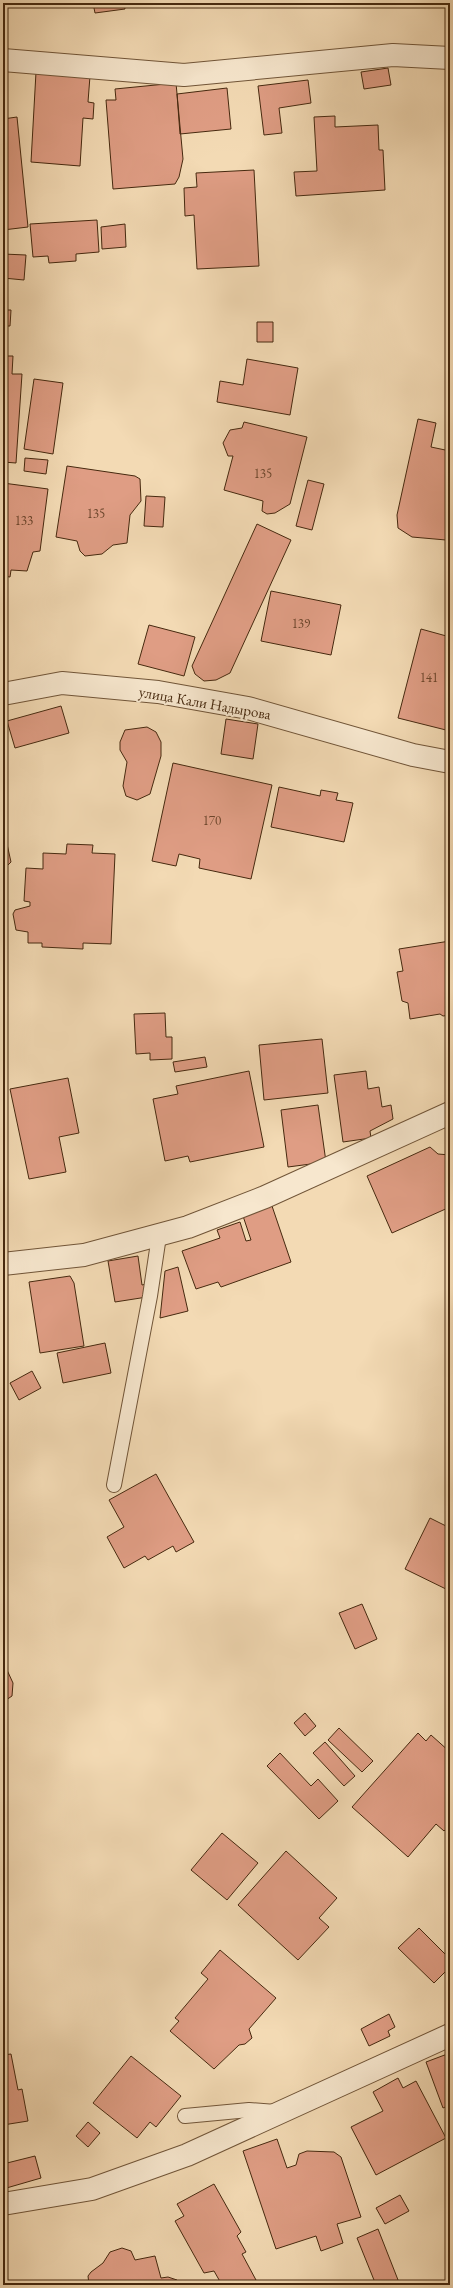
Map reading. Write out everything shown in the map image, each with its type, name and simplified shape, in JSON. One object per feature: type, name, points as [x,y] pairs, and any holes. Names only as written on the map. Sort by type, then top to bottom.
[{"type":"street","points":[[3,60],[184,75],[393,55],[450,58]]},
{"type":"street","name":"улица Кали Надырова","points":[[3,694],[62,683],[158,692],[248,708],[413,755],[450,762]]},
{"type":"street","points":[[3,1264],[84,1255],[188,1227],[265,1197],[450,1113]]},
{"type":"street","points":[[3,2204],[92,2188],[187,2155],[450,2035]]},
{"type":"lane","points":[[114,1486],[150,1296],[159,1236]]},
{"type":"lane","points":[[185,2116],[249,2110],[279,2112]]},
{"type":"building","points":[[93,3],[124,3],[125,9],[95,13]]},
{"type":"building","points":[[388,68],[391,85],[364,89],[361,72]]},
{"type":"building","points":[[36,72],[90,76],[88,102],[94,103],[93,119],[83,118],[80,166],[31,162]]},
{"type":"building","points":[[308,80],[311,103],[279,108],[282,133],[264,135],[258,86]]},
{"type":"building","points":[[176,83],[183,159],[179,177],[175,184],[113,189],[106,100],[116,100],[115,89]]},
{"type":"building","points":[[227,88],[231,129],[180,134],[177,94]]},
{"type":"building","points":[[335,116],[335,127],[378,125],[379,150],[383,150],[385,190],[296,196],[294,172],[317,171],[314,117]]},
{"type":"building","points":[[17,117],[28,227],[3,230],[3,119]]},
{"type":"building","points":[[254,170],[259,266],[197,269],[194,215],[185,216],[184,188],[197,187],[196,173]]},
{"type":"building","points":[[97,220],[99,252],[76,254],[76,261],[49,263],[48,256],[33,257],[30,224]]},
{"type":"building","points":[[125,224],[126,247],[102,249],[101,227]]},
{"type":"building","points":[[3,254],[26,255],[24,280],[3,278]]},
{"type":"building","points":[[3,310],[11,310],[10,326],[3,326]]},
{"type":"building","points":[[257,322],[273,322],[273,342],[257,342]]},
{"type":"building","points":[[3,356],[13,356],[12,374],[22,374],[16,463],[3,462]]},
{"type":"building","points":[[247,359],[298,368],[290,415],[217,402],[220,381],[243,385]]},
{"type":"building","points":[[34,379],[63,383],[53,454],[24,449]]},
{"type":"building","points":[[418,419],[436,423],[431,447],[450,451],[450,538],[446,540],[412,537],[398,528],[397,515]]},
{"type":"building","points":[[244,422],[307,437],[290,504],[275,513],[267,514],[262,511],[263,501],[224,490],[233,456],[228,456],[223,443],[230,430],[242,428]]},
{"type":"building","points":[[25,458],[48,460],[46,474],[24,471]]},
{"type":"building","points":[[67,466],[135,476],[140,479],[141,501],[130,515],[127,543],[113,545],[102,554],[85,556],[80,551],[77,541],[56,537]]},
{"type":"building","points":[[308,480],[324,484],[312,530],[296,526]]},
{"type":"building","points":[[3,483],[48,489],[40,551],[33,552],[27,571],[11,570],[10,577],[3,576]]},
{"type":"building","points":[[146,496],[165,497],[163,527],[144,526]]},
{"type":"building","points":[[257,524],[291,540],[230,673],[216,680],[204,681],[195,674],[192,666]]},
{"type":"building","points":[[271,591],[341,605],[331,655],[261,641]]},
{"type":"building","points":[[149,625],[195,637],[184,676],[138,664]]},
{"type":"building","points":[[421,629],[450,637],[450,731],[398,718]]},
{"type":"building","points":[[61,706],[69,733],[15,748],[7,721]]},
{"type":"building","points":[[226,719],[258,724],[253,759],[221,754]]},
{"type":"building","points":[[147,727],[156,732],[161,742],[161,756],[150,794],[137,800],[126,796],[123,786],[127,762],[120,750],[120,742],[125,730]]},
{"type":"building","points":[[173,763],[272,785],[251,879],[199,868],[200,859],[179,854],[176,866],[152,861]]},
{"type":"building","points":[[279,787],[320,796],[321,790],[338,793],[336,800],[353,803],[344,842],[271,827]]},
{"type":"building","points":[[3,826],[11,862],[3,870]]},
{"type":"building","points":[[67,844],[93,845],[92,853],[115,854],[111,944],[83,943],[83,949],[42,947],[42,943],[28,943],[28,932],[16,930],[13,914],[15,910],[30,906],[30,902],[24,901],[26,868],[43,869],[43,853],[66,854]]},
{"type":"building","points":[[450,941],[450,1015],[443,1016],[440,1014],[410,1019],[408,1003],[402,1001],[397,972],[403,971],[399,949]]},
{"type":"building","points":[[165,1013],[166,1037],[172,1037],[172,1059],[150,1060],[150,1053],[136,1054],[134,1014]]},
{"type":"building","points":[[322,1039],[328,1093],[264,1100],[259,1045]]},
{"type":"building","points":[[205,1057],[207,1067],[175,1072],[173,1062]]},
{"type":"building","points":[[249,1071],[264,1147],[190,1162],[188,1156],[165,1161],[153,1099],[178,1094],[176,1086]]},
{"type":"building","points":[[366,1071],[368,1089],[379,1087],[382,1107],[391,1105],[393,1119],[370,1131],[371,1138],[343,1142],[334,1075]]},
{"type":"building","points":[[68,1078],[79,1133],[59,1137],[66,1172],[29,1179],[10,1089]]},
{"type":"building","points":[[318,1105],[326,1162],[288,1167],[281,1110]]},
{"type":"building","points":[[430,1147],[438,1154],[450,1155],[450,1207],[392,1233],[367,1176]]},
{"type":"building","points":[[272,1206],[291,1262],[221,1287],[218,1282],[196,1289],[182,1251],[220,1238],[217,1230],[240,1222],[246,1241],[251,1240],[243,1216]]},
{"type":"building","points":[[138,1256],[142,1285],[146,1284],[147,1297],[115,1302],[108,1261]]},
{"type":"building","points":[[178,1267],[188,1311],[160,1318],[165,1271]]},
{"type":"building","points":[[70,1276],[74,1283],[84,1346],[40,1353],[29,1282]]},
{"type":"building","points":[[105,1343],[111,1373],[63,1383],[57,1353]]},
{"type":"building","points":[[32,1371],[41,1388],[19,1400],[10,1383]]},
{"type":"building","points":[[156,1474],[194,1542],[176,1552],[173,1546],[148,1560],[145,1556],[124,1568],[107,1537],[124,1527],[109,1500]]},
{"type":"building","points":[[430,1518],[450,1528],[450,1591],[405,1569]]},
{"type":"building","points":[[362,1604],[377,1639],[355,1649],[339,1613]]},
{"type":"building","points":[[3,1669],[7,1670],[13,1683],[12,1696],[3,1702]]},
{"type":"building","points":[[305,1713],[316,1726],[305,1736],[294,1723]]},
{"type":"building","points":[[339,1728],[373,1761],[362,1772],[328,1740]]},
{"type":"building","points":[[418,1733],[426,1741],[431,1735],[450,1752],[450,1825],[444,1831],[436,1824],[408,1857],[352,1807]]},
{"type":"building","points":[[325,1742],[355,1776],[344,1786],[313,1753]]},
{"type":"building","points":[[280,1753],[311,1786],[318,1779],[338,1801],[319,1819],[267,1766]]},
{"type":"building","points":[[222,1833],[258,1863],[227,1900],[191,1870]]},
{"type":"building","points":[[286,1851],[337,1898],[319,1918],[329,1927],[298,1960],[238,1905]]},
{"type":"building","points":[[419,1928],[450,1959],[450,1967],[434,1983],[398,1948]]},
{"type":"building","points":[[220,1950],[276,1998],[249,2029],[252,2038],[245,2044],[239,2045],[214,2069],[170,2031],[179,2021],[175,2018],[208,1979],[201,1973]]},
{"type":"building","points":[[389,2014],[395,2027],[388,2031],[390,2036],[369,2046],[361,2029]]},
{"type":"building","points":[[450,2053],[450,2105],[443,2108],[426,2062]]},
{"type":"building","points":[[11,2054],[18,2090],[22,2089],[28,2121],[3,2125],[3,2055]]},
{"type":"building","points":[[131,2056],[181,2096],[156,2127],[150,2122],[137,2138],[93,2103]]},
{"type":"building","points":[[398,2078],[403,2088],[416,2081],[446,2138],[376,2175],[351,2127],[383,2111],[373,2092]]},
{"type":"building","points":[[88,2122],[100,2133],[88,2147],[76,2136]]},
{"type":"building","points":[[3,2126],[6,2142],[3,2142]]},
{"type":"building","points":[[277,2139],[287,2168],[296,2165],[299,2154],[307,2151],[334,2152],[341,2157],[361,2217],[337,2224],[343,2243],[321,2251],[316,2236],[276,2249],[243,2151]]},
{"type":"building","points":[[35,2156],[41,2178],[3,2189],[3,2164]]},
{"type":"building","points":[[214,2184],[241,2232],[237,2236],[246,2252],[242,2254],[256,2280],[247,2285],[222,2285],[214,2271],[204,2273],[175,2221],[184,2216],[177,2204]]},
{"type":"building","points":[[400,2195],[409,2211],[385,2224],[376,2208]]},
{"type":"building","points":[[378,2229],[400,2285],[376,2285],[357,2238]]},
{"type":"building","points":[[122,2248],[131,2251],[135,2260],[155,2256],[161,2278],[168,2277],[177,2280],[180,2285],[89,2285],[88,2276],[91,2272],[103,2263],[110,2252]]}]
